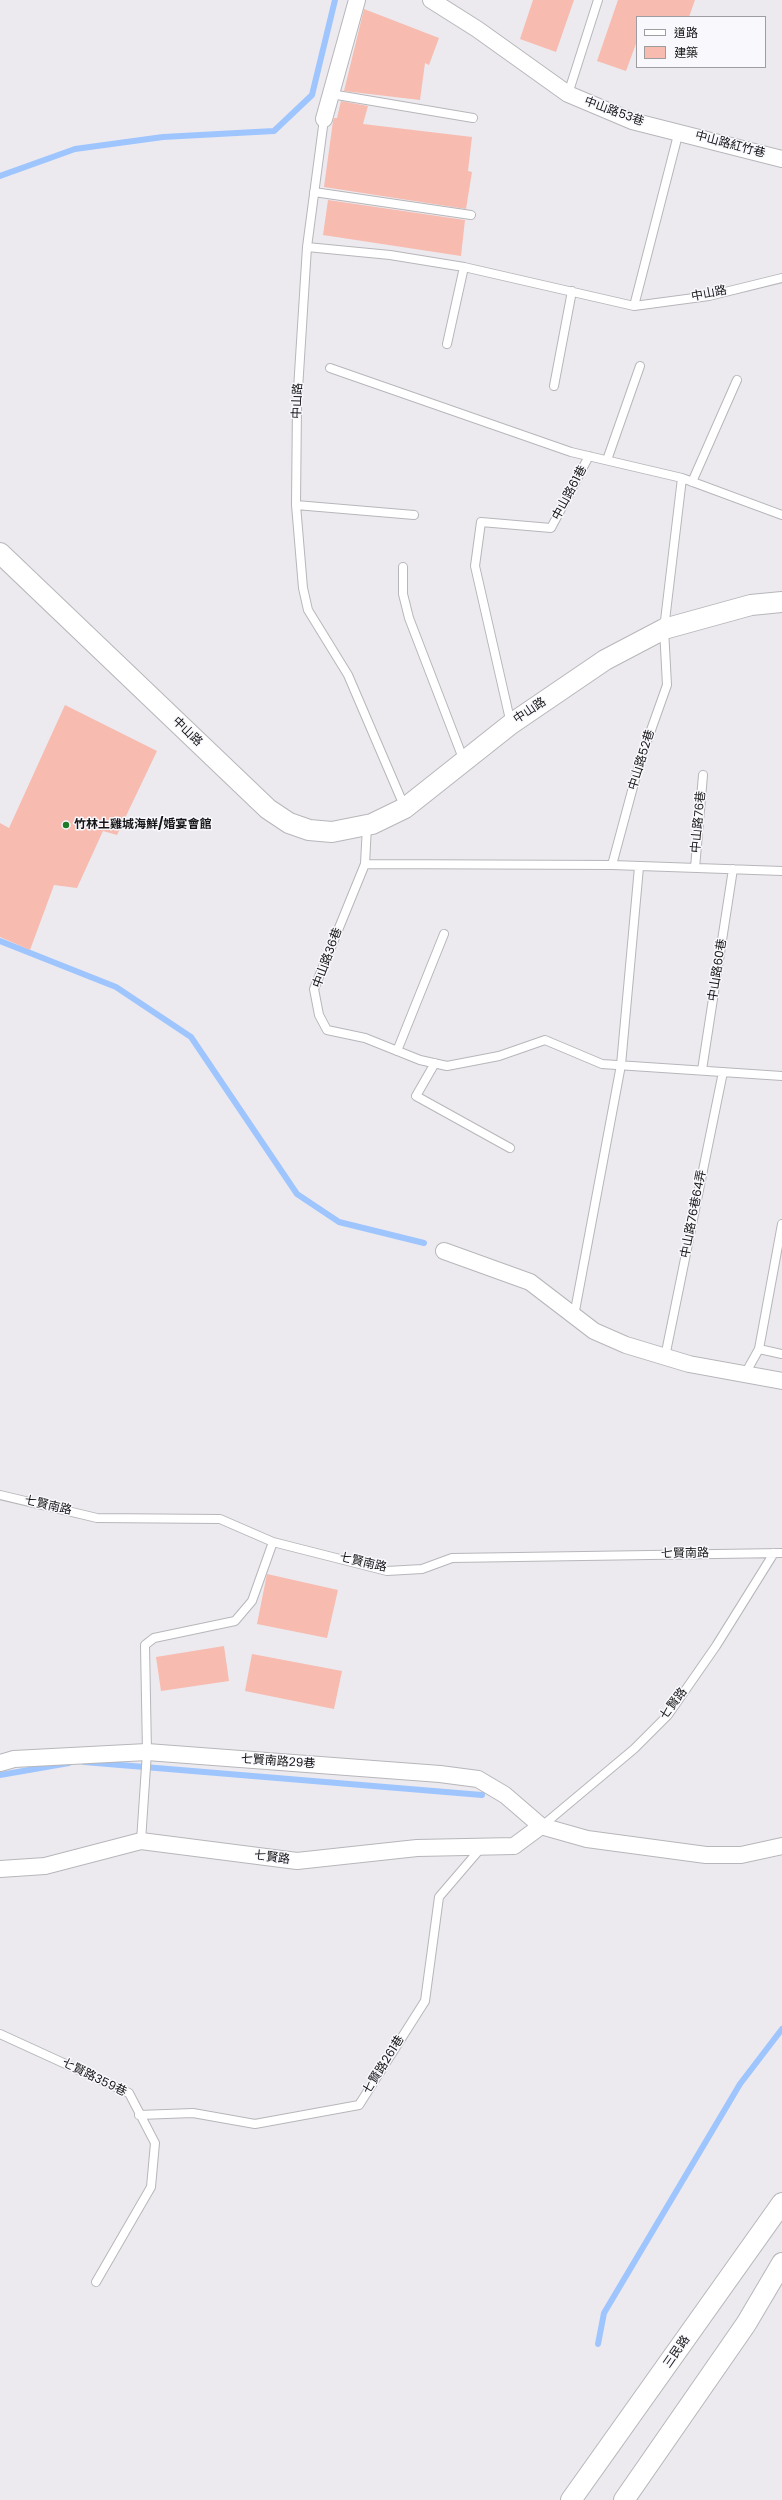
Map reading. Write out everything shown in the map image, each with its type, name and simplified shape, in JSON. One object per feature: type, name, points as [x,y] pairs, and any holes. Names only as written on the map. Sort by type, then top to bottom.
[{"type":"street","points":[[324,119],[357,0]]},
{"type":"street","name":"中山路53巷","points":[[431,0],[477,29],[568,94],[632,121],[679,132]]},
{"type":"street","name":"中山路紅竹巷","points":[[679,132],[782,158]]},
{"type":"street","name":"中山路","points":[[0,553],[268,809],[289,823],[308,830],[332,832],[367,825],[405,808],[511,724],[605,660],[664,629],[751,605],[782,602]]},
{"type":"street","points":[[444,1251],[530,1282],[594,1331],[626,1344],[665,1357],[782,1381]]},
{"type":"street","name":"七賢南路29巷","points":[[0,1764],[14,1759],[147,1752],[440,1774],[478,1780],[505,1795],[541,1826]]},
{"type":"street","points":[[541,1826],[587,1839],[706,1855],[741,1854],[782,1846]]},
{"type":"street","name":"七賢路","points":[[0,1869],[45,1866],[141,1841],[298,1861],[417,1848],[514,1846],[541,1826]]},
{"type":"street","name":"三民路","points":[[571,2500],[782,2203]]},
{"type":"street","points":[[624,2500],[746,2324],[782,2263]]},
{"type":"street","points":[[746,2324],[782,2280]]},
{"type":"lane","points":[[568,94],[598,0]]},
{"type":"lane","points":[[331,94],[473,118]]},
{"type":"lane","points":[[324,119],[307,247],[390,255],[464,268],[634,306],[679,132]]},
{"type":"lane","points":[[314,192],[471,215]]},
{"type":"lane","name":"中山路","points":[[307,247],[297,405],[296,505],[303,588],[308,610],[348,675],[405,808]]},
{"type":"lane","points":[[447,344],[464,268]]},
{"type":"lane","name":"中山路","points":[[634,306],[709,296],[782,278]]},
{"type":"lane","points":[[554,386],[572,291]]},
{"type":"lane","points":[[607,460],[640,366]]},
{"type":"lane","name":"中山路61巷","points":[[330,368],[571,452],[589,456],[551,528],[481,522],[475,566],[511,724]]},
{"type":"lane","points":[[692,482],[737,380]]},
{"type":"lane","points":[[589,456],[682,478],[782,515]]},
{"type":"lane","points":[[664,629],[682,478]]},
{"type":"lane","points":[[296,505],[414,515]]},
{"type":"lane","points":[[403,567],[403,594],[409,618],[464,761]]},
{"type":"lane","name":"中山路52巷","points":[[612,864],[640,761],[667,685],[664,629]]},
{"type":"lane","name":"中山路76巷","points":[[695,868],[703,775]]},
{"type":"lane","name":"中山路36巷","points":[[367,825],[365,864],[314,989],[319,1015],[327,1030],[365,1038],[397,1051],[447,1066],[499,1056],[545,1040],[602,1064],[621,1065]]},
{"type":"lane","points":[[365,864],[612,864],[639,867],[782,871]]},
{"type":"lane","points":[[574,1316],[621,1065],[639,867]]},
{"type":"lane","name":"中山路60巷","points":[[702,1070],[733,869]]},
{"type":"lane","points":[[397,1051],[444,934]]},
{"type":"lane","points":[[435,1063],[416,1096],[510,1148]]},
{"type":"lane","points":[[621,1065],[782,1076]]},
{"type":"lane","name":"中山路76巷64弄","points":[[665,1357],[723,1072]]},
{"type":"lane","points":[[745,1374],[759,1349],[782,1224]]},
{"type":"lane","points":[[759,1349],[782,1354]]},
{"type":"lane","name":"七賢南路","points":[[0,1495],[98,1518],[220,1519],[273,1542],[387,1571],[422,1569],[452,1558],[778,1553]]},
{"type":"lane","points":[[141,1841],[147,1752],[145,1645],[154,1638],[235,1621],[252,1602],[273,1542]]},
{"type":"lane","name":"七賢路","points":[[541,1826],[634,1748],[668,1715],[778,1553]]},
{"type":"lane","name":"七賢路261巷","points":[[139,2115],[193,2113],[255,2124],[359,2105],[425,2001],[439,1897],[481,1847]]},
{"type":"lane","name":"七賢路359巷","points":[[0,2034],[129,2094],[155,2143],[151,2187],[96,2282]]},
{"type":"building","points":[[533,0],[574,0],[556,52],[520,39]]},
{"type":"building","points":[[618,0],[695,0],[689,16],[636,16],[636,44],[626,71],[597,61]]},
{"type":"building","points":[[364,9],[439,38],[429,65],[425,63],[420,100],[344,91]]},
{"type":"building","points":[[341,101],[368,106],[363,124],[472,137],[468,171],[472,172],[466,209],[324,187],[333,121],[334,118],[337,118]]},
{"type":"building","points":[[328,200],[465,220],[461,256],[323,235]]},
{"type":"building","name":"竹林土雞城海鮮/婚宴會館","points":[[65,705],[157,751],[117,835],[103,831],[77,888],[54,885],[30,950],[0,937],[0,823],[9,828]]},
{"type":"building","points":[[267,1574],[338,1590],[327,1638],[257,1624]]},
{"type":"building","points":[[224,1646],[229,1681],[161,1691],[156,1657]]},
{"type":"building","points":[[252,1654],[342,1671],[334,1709],[245,1691]]},
{"type":"waterway","points":[[0,176],[75,149],[163,137],[274,131],[312,95],[335,0]]},
{"type":"waterway","points":[[0,941],[116,987],[191,1037],[297,1194],[339,1222],[424,1243]]},
{"type":"waterway","points":[[84,1762],[482,1795]]},
{"type":"waterway","points":[[0,1775],[69,1763]]},
{"type":"waterway","points":[[598,2344],[604,2313],[740,2084],[782,2029]]},
{"type":"place","name":"竹林土雞城海鮮/婚宴會館","points":[[66,825]]}]
